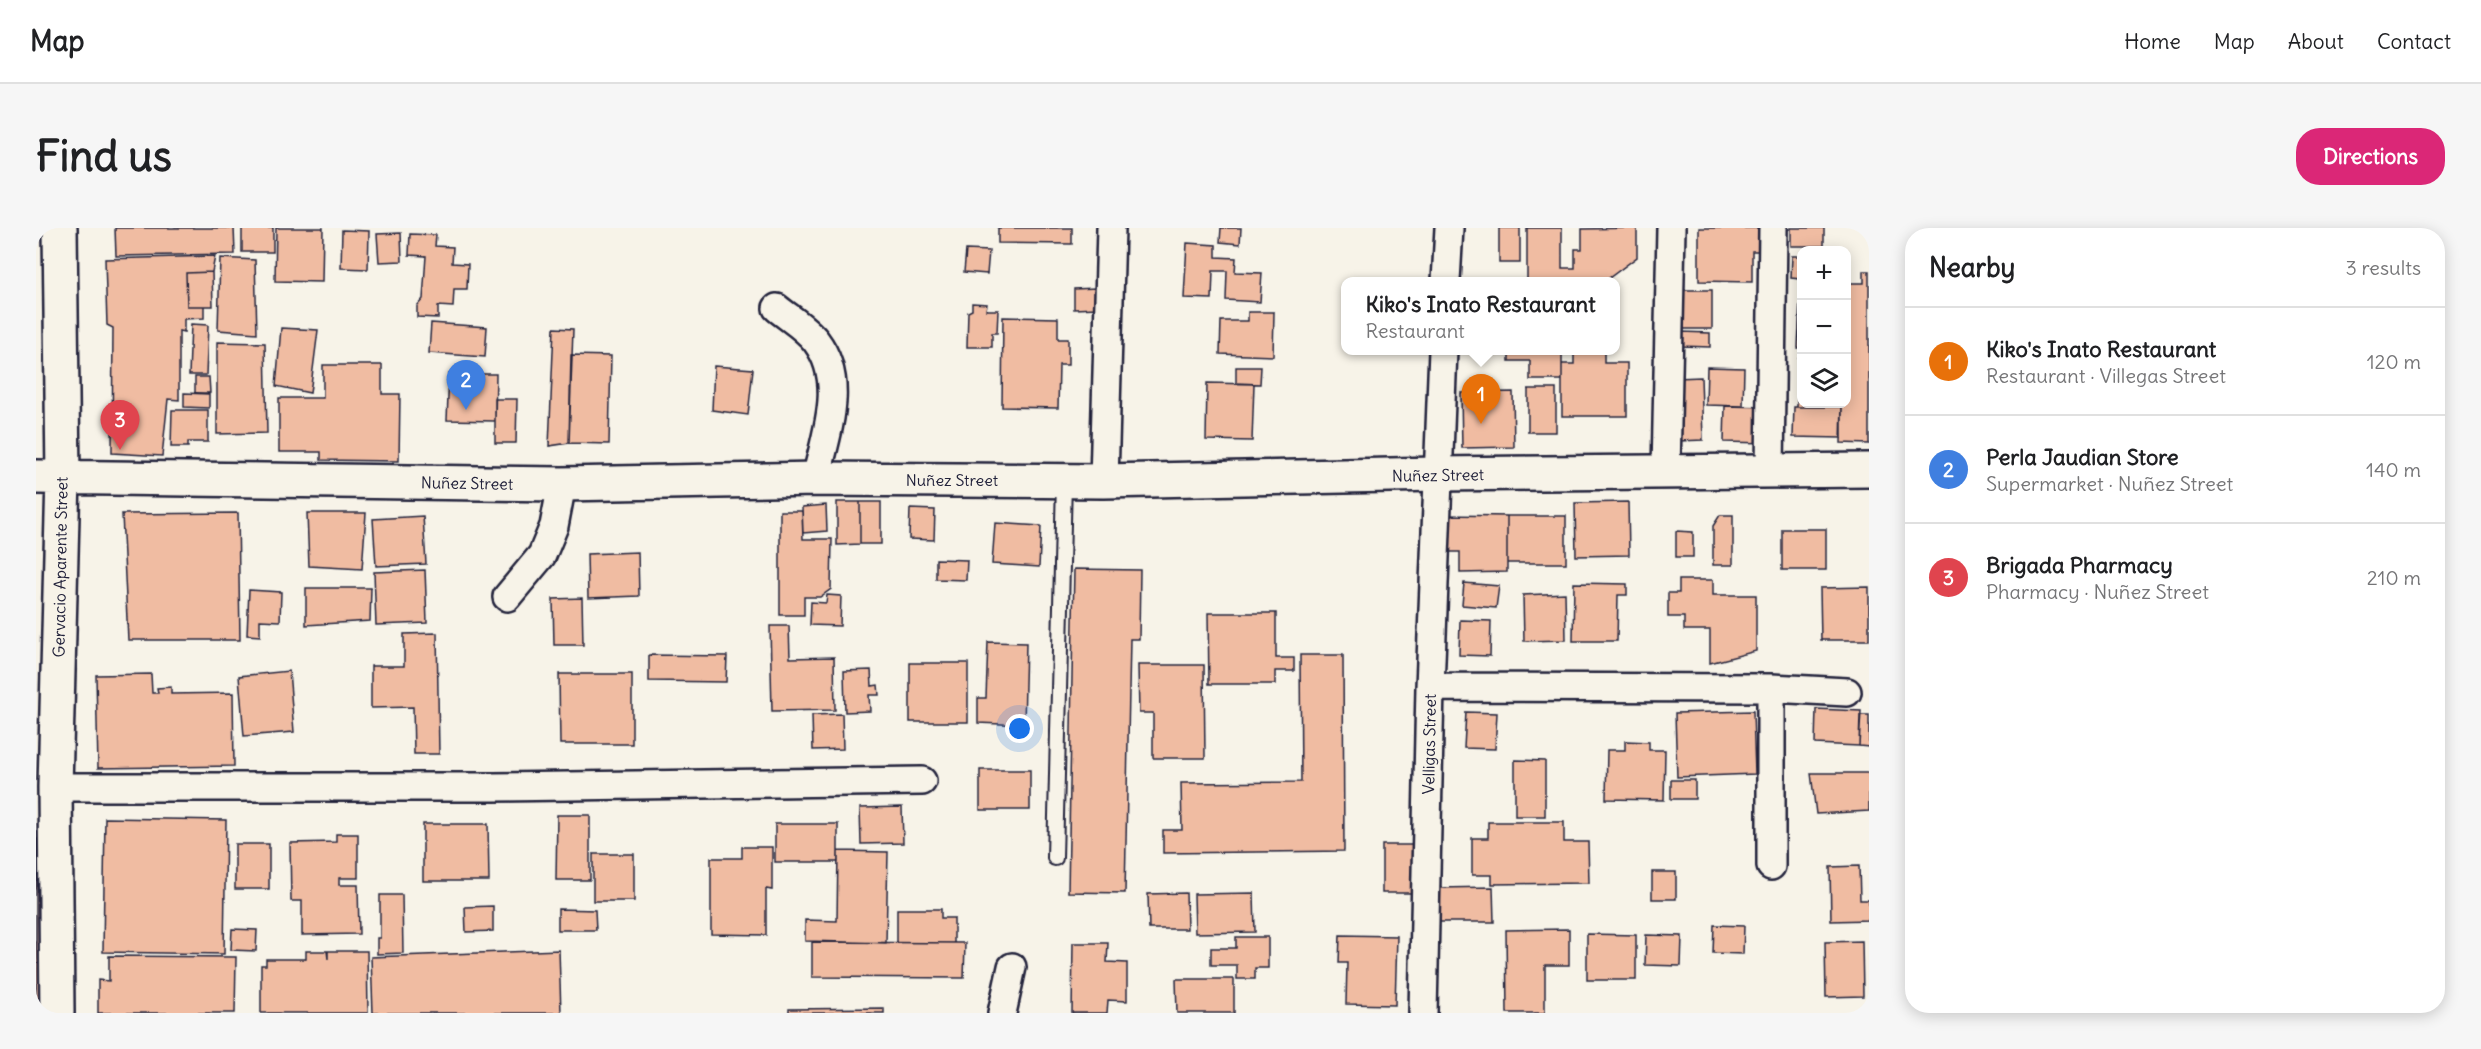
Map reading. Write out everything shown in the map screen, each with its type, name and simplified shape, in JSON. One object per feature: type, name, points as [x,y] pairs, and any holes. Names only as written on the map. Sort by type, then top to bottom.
[{"type":"street","name":"Gervacio Aparente Street","points":[[57,1013],[51,821],[55,787],[49,477],[60,228]]},
{"type":"street","points":[[1104,481],[1111,228]]},
{"type":"street","points":[[1446,277],[1449,228]]},
{"type":"street","points":[[1666,472],[1671,228]]},
{"type":"street","points":[[1770,471],[1773,228]]},
{"type":"street","points":[[777,308],[814,339],[832,372],[830,419],[816,479]]},
{"type":"street","name":"Velligas Street","points":[[1423,1013],[1430,687],[1443,355]]},
{"type":"street","name":"Nuñez Street","points":[[49,477],[562,484],[816,479],[1104,481],[1437,474],[1869,470]]},
{"type":"street","points":[[507,597],[542,555],[554,526],[562,484]]},
{"type":"street","points":[[1430,687],[1771,687],[1847,692]]},
{"type":"street","points":[[1771,687],[1771,866]]},
{"type":"street","points":[[55,787],[494,787],[922,781]]},
{"type":"street","points":[[1002,1013],[1012,968]]},
{"type":"lane","points":[[1055,858],[1064,481]]},
{"type":"building","points":[[115,228],[234,228],[235,254],[116,256]]},
{"type":"building","points":[[242,228],[273,228],[273,252],[242,252]]},
{"type":"building","points":[[276,228],[323,228],[322,282],[275,281]]},
{"type":"building","points":[[998,228],[1072,228],[1072,244],[998,243]]},
{"type":"building","points":[[1221,228],[1241,228],[1240,244],[1220,242]]},
{"type":"building","points":[[1499,228],[1520,228],[1520,263],[1499,263]]},
{"type":"building","points":[[1527,228],[1562,228],[1562,268],[1575,268],[1575,249],[1582,249],[1582,229],[1637,228],[1637,257],[1610,277],[1527,277]]},
{"type":"building","points":[[1699,228],[1760,228],[1760,251],[1752,251],[1752,282],[1699,281]]},
{"type":"building","points":[[1791,228],[1824,228],[1824,246],[1791,246]]},
{"type":"building","points":[[342,230],[369,231],[368,269],[341,268]]},
{"type":"building","points":[[401,233],[402,261],[379,262],[377,234]]},
{"type":"building","points":[[410,234],[436,235],[435,246],[453,247],[452,263],[468,264],[467,289],[454,289],[453,307],[438,306],[438,318],[417,317],[417,306],[423,299],[426,256],[409,255]]},
{"type":"building","points":[[1187,243],[1216,245],[1216,257],[1236,258],[1235,272],[1262,273],[1260,302],[1226,300],[1227,271],[1213,271],[1212,299],[1184,298]]},
{"type":"building","points":[[966,250],[989,251],[987,274],[964,272]]},
{"type":"building","points":[[215,256],[212,272],[186,273],[187,306],[204,306],[204,318],[184,319],[184,332],[179,331],[179,400],[168,399],[162,456],[112,453],[113,328],[107,325],[105,259]]},
{"type":"building","points":[[1792,256],[1797,256],[1797,279],[1791,278]]},
{"type":"building","points":[[220,258],[255,260],[257,333],[218,330]]},
{"type":"building","points":[[1864,271],[1869,271],[1869,444],[1841,443],[1842,408],[1851,408],[1851,283],[1864,283]]},
{"type":"building","points":[[212,272],[213,306],[187,306],[186,273]]},
{"type":"building","points":[[1096,288],[1097,308],[1074,309],[1074,289]]},
{"type":"building","points":[[1680,290],[1712,290],[1712,329],[1680,329]]},
{"type":"building","points":[[972,303],[987,304],[986,310],[998,310],[997,333],[992,333],[992,347],[967,347],[968,312],[972,310]]},
{"type":"building","points":[[1248,312],[1274,312],[1273,356],[1220,354],[1221,321],[1248,321]]},
{"type":"building","points":[[1003,317],[1058,318],[1058,339],[1068,339],[1068,365],[1059,365],[1058,408],[1002,407]]},
{"type":"building","points":[[431,323],[487,327],[485,357],[429,353]]},
{"type":"building","points":[[191,324],[208,325],[206,375],[189,375]]},
{"type":"building","points":[[281,328],[318,330],[310,393],[276,386]]},
{"type":"building","points":[[554,328],[573,329],[569,443],[549,446]]},
{"type":"building","points":[[1681,332],[1710,333],[1710,347],[1681,346]]},
{"type":"building","points":[[217,342],[265,343],[267,433],[217,434]]},
{"type":"building","points":[[571,355],[611,356],[609,444],[569,443]]},
{"type":"building","points":[[1509,355],[1562,355],[1562,380],[1530,380],[1530,361],[1509,361]]},
{"type":"building","points":[[1574,355],[1604,355],[1604,363],[1627,363],[1627,416],[1562,416],[1562,364],[1574,364]]},
{"type":"building","points":[[323,365],[382,365],[382,394],[400,394],[399,461],[321,460],[321,452],[279,452],[279,398],[323,398]]},
{"type":"building","points":[[714,366],[753,369],[748,415],[712,410]]},
{"type":"building","points":[[1236,367],[1261,367],[1260,384],[1236,383]]},
{"type":"building","points":[[1707,367],[1744,368],[1743,406],[1706,405]]},
{"type":"building","points":[[449,374],[496,374],[495,421],[447,420]]},
{"type":"building","points":[[195,377],[209,377],[210,393],[195,393]]},
{"type":"building","points":[[1701,377],[1703,440],[1679,441],[1677,378]]},
{"type":"building","points":[[1207,383],[1254,384],[1252,441],[1206,440]]},
{"type":"building","points":[[1528,389],[1556,389],[1556,432],[1528,432]]},
{"type":"building","points":[[1513,392],[1514,447],[1462,448],[1461,393]]},
{"type":"building","points":[[184,393],[209,394],[209,408],[184,407]]},
{"type":"building","points":[[495,399],[517,399],[516,443],[495,443]]},
{"type":"building","points":[[1725,406],[1769,407],[1767,443],[1724,442]]},
{"type":"building","points":[[1794,407],[1842,408],[1842,438],[1793,437]]},
{"type":"building","points":[[172,410],[208,410],[208,442],[188,442],[188,447],[171,447]]},
{"type":"building","points":[[837,502],[860,502],[860,544],[837,545]]},
{"type":"building","points":[[860,502],[881,502],[881,544],[860,544]]},
{"type":"building","points":[[1628,502],[1629,555],[1576,556],[1575,503]]},
{"type":"building","points":[[826,505],[827,531],[803,533],[802,507]]},
{"type":"building","points":[[910,509],[935,510],[934,540],[909,539]]},
{"type":"building","points":[[780,511],[802,511],[803,539],[832,539],[831,589],[820,597],[804,597],[804,615],[780,615]]},
{"type":"building","points":[[238,513],[240,640],[128,640],[122,514]]},
{"type":"building","points":[[307,513],[366,513],[362,569],[309,566]]},
{"type":"building","points":[[1445,515],[1507,516],[1507,572],[1460,573],[1460,552],[1445,552]]},
{"type":"building","points":[[1720,515],[1733,515],[1733,565],[1713,565],[1713,526]]},
{"type":"building","points":[[423,516],[426,564],[376,566],[373,519]]},
{"type":"building","points":[[1507,516],[1566,516],[1566,563],[1507,563]]},
{"type":"building","points":[[995,523],[1041,526],[1039,567],[992,564]]},
{"type":"building","points":[[1782,529],[1826,529],[1826,570],[1782,570]]},
{"type":"building","points":[[1676,531],[1693,532],[1693,557],[1676,557]]},
{"type":"building","points":[[638,552],[639,596],[588,598],[587,554]]},
{"type":"building","points":[[936,559],[967,560],[966,580],[936,579]]},
{"type":"building","points":[[1074,569],[1140,570],[1139,639],[1130,639],[1125,893],[1068,892]]},
{"type":"building","points":[[425,570],[427,623],[376,625],[374,572]]},
{"type":"building","points":[[1679,580],[1713,580],[1713,595],[1756,595],[1756,651],[1710,663],[1710,630],[1684,630],[1684,617],[1668,617],[1668,593],[1679,593]]},
{"type":"building","points":[[1464,583],[1499,586],[1496,608],[1462,605]]},
{"type":"building","points":[[1574,583],[1627,584],[1627,595],[1618,595],[1617,641],[1573,641]]},
{"type":"building","points":[[1869,587],[1869,640],[1821,640],[1820,588]]},
{"type":"building","points":[[306,588],[371,588],[370,621],[306,625]]},
{"type":"building","points":[[249,590],[281,592],[280,621],[260,620],[260,636],[247,635]]},
{"type":"building","points":[[1565,593],[1566,640],[1524,641],[1523,595]]},
{"type":"building","points":[[827,595],[841,596],[840,626],[810,625],[811,602],[826,603]]},
{"type":"building","points":[[582,598],[583,645],[554,645],[553,599]]},
{"type":"building","points":[[1208,613],[1276,613],[1276,658],[1294,658],[1294,671],[1275,671],[1275,684],[1209,684]]},
{"type":"building","points":[[1460,620],[1491,621],[1490,656],[1459,655]]},
{"type":"building","points":[[770,626],[789,626],[790,658],[834,657],[835,710],[772,711]]},
{"type":"building","points":[[437,633],[439,754],[414,754],[413,707],[371,708],[371,666],[404,666],[404,634]]},
{"type":"building","points":[[988,642],[1026,643],[1024,725],[978,723],[978,698],[986,698]]},
{"type":"building","points":[[649,655],[727,656],[726,682],[649,681]]},
{"type":"building","points":[[1300,655],[1343,655],[1344,851],[1163,853],[1163,830],[1182,830],[1181,783],[1301,782]]},
{"type":"building","points":[[910,663],[968,663],[968,722],[910,722]]},
{"type":"building","points":[[1138,665],[1204,665],[1205,758],[1153,758],[1153,713],[1139,713]]},
{"type":"building","points":[[871,670],[872,686],[878,685],[879,695],[869,695],[870,711],[845,712],[844,671]]},
{"type":"building","points":[[289,671],[294,732],[244,736],[239,676]]},
{"type":"building","points":[[151,674],[152,693],[158,693],[157,688],[171,687],[171,694],[233,693],[234,766],[98,768],[96,675]]},
{"type":"building","points":[[559,674],[632,674],[632,744],[560,744]]},
{"type":"building","points":[[1816,709],[1861,711],[1859,746],[1815,744]]},
{"type":"building","points":[[1753,711],[1755,774],[1677,777],[1675,713]]},
{"type":"building","points":[[1466,712],[1497,713],[1495,749],[1464,748]]},
{"type":"building","points":[[842,714],[843,749],[813,750],[812,715]]},
{"type":"building","points":[[1860,715],[1869,715],[1869,747],[1859,746]]},
{"type":"building","points":[[1625,741],[1649,742],[1649,750],[1665,750],[1664,800],[1606,799],[1607,750],[1625,750]]},
{"type":"building","points":[[1515,760],[1545,761],[1545,816],[1515,816]]},
{"type":"building","points":[[980,770],[1030,770],[1030,810],[980,810]]},
{"type":"building","points":[[1811,773],[1869,773],[1869,811],[1816,814]]},
{"type":"building","points":[[1671,780],[1695,780],[1695,799],[1671,799]]},
{"type":"building","points":[[902,807],[903,843],[861,844],[860,808]]},
{"type":"building","points":[[557,815],[590,815],[590,880],[556,880]]},
{"type":"building","points":[[105,818],[226,820],[224,954],[103,952]]},
{"type":"building","points":[[1488,822],[1564,822],[1564,842],[1588,842],[1589,883],[1492,884],[1492,875],[1472,875],[1472,838],[1488,838]]},
{"type":"building","points":[[423,824],[488,824],[489,881],[423,881]]},
{"type":"building","points":[[775,824],[838,824],[838,862],[775,862]]},
{"type":"building","points":[[336,834],[358,834],[358,878],[339,878],[339,885],[358,885],[359,934],[302,935],[302,901],[291,901],[290,843],[336,842]]},
{"type":"building","points":[[36,838],[39,838],[39,1013],[36,1013]]},
{"type":"building","points":[[235,844],[269,844],[269,889],[235,889]]},
{"type":"building","points":[[1382,845],[1416,845],[1415,893],[1382,893]]},
{"type":"building","points":[[742,847],[772,847],[772,890],[766,889],[766,935],[711,934],[711,858],[742,858]]},
{"type":"building","points":[[838,851],[888,852],[886,943],[805,941],[805,920],[837,921]]},
{"type":"building","points":[[593,854],[634,854],[634,901],[593,901]]},
{"type":"building","points":[[1859,866],[1860,900],[1869,900],[1869,920],[1831,921],[1830,867]]},
{"type":"building","points":[[1652,872],[1676,872],[1676,899],[1652,899]]},
{"type":"building","points":[[1493,887],[1494,922],[1439,922],[1439,888]]},
{"type":"building","points":[[1186,893],[1187,929],[1149,929],[1148,894]]},
{"type":"building","points":[[1254,893],[1255,932],[1195,933],[1194,894]]},
{"type":"building","points":[[380,895],[402,895],[403,953],[377,954],[377,938],[380,938]]},
{"type":"building","points":[[493,906],[493,931],[466,932],[465,907]]},
{"type":"building","points":[[558,909],[595,910],[596,930],[558,930]]},
{"type":"building","points":[[897,909],[941,909],[941,918],[954,918],[954,943],[897,943]]},
{"type":"building","points":[[1714,925],[1744,926],[1743,954],[1713,953]]},
{"type":"building","points":[[232,929],[257,930],[256,951],[231,950]]},
{"type":"building","points":[[1569,929],[1569,965],[1545,965],[1545,1013],[1507,1013],[1506,930]]},
{"type":"building","points":[[1587,934],[1636,935],[1636,980],[1587,980]]},
{"type":"building","points":[[1340,935],[1397,936],[1395,1005],[1346,1004],[1347,963],[1339,963]]},
{"type":"building","points":[[1646,935],[1682,936],[1681,966],[1645,965]]},
{"type":"building","points":[[1236,937],[1268,937],[1268,968],[1255,968],[1255,979],[1237,979],[1237,965],[1211,965],[1211,948],[1236,948]]},
{"type":"building","points":[[1862,941],[1863,996],[1826,997],[1825,942]]},
{"type":"building","points":[[812,942],[965,943],[964,978],[812,977]]},
{"type":"building","points":[[1073,943],[1108,943],[1107,962],[1127,963],[1127,1001],[1108,1000],[1107,1013],[1072,1013]]},
{"type":"building","points":[[559,950],[561,1013],[373,1013],[371,957]]},
{"type":"building","points":[[306,951],[327,951],[328,959],[328,951],[367,951],[368,1013],[261,1013],[261,965],[266,965],[266,959],[306,959]]},
{"type":"building","points":[[109,956],[236,957],[235,1013],[98,1013],[98,980],[109,981]]},
{"type":"building","points":[[1176,979],[1234,979],[1234,1013],[1177,1013]]},
{"type":"building","points":[[884,1008],[884,1013],[789,1013],[789,1009]]},
{"type":"place","name":"Perla Jaudian Store","points":[[466,410]]},
{"type":"place","name":"Kiko's Inato Restaurant","points":[[1481,424]]},
{"type":"place","name":"Brigada Pharmacy","points":[[120,450]]}]
